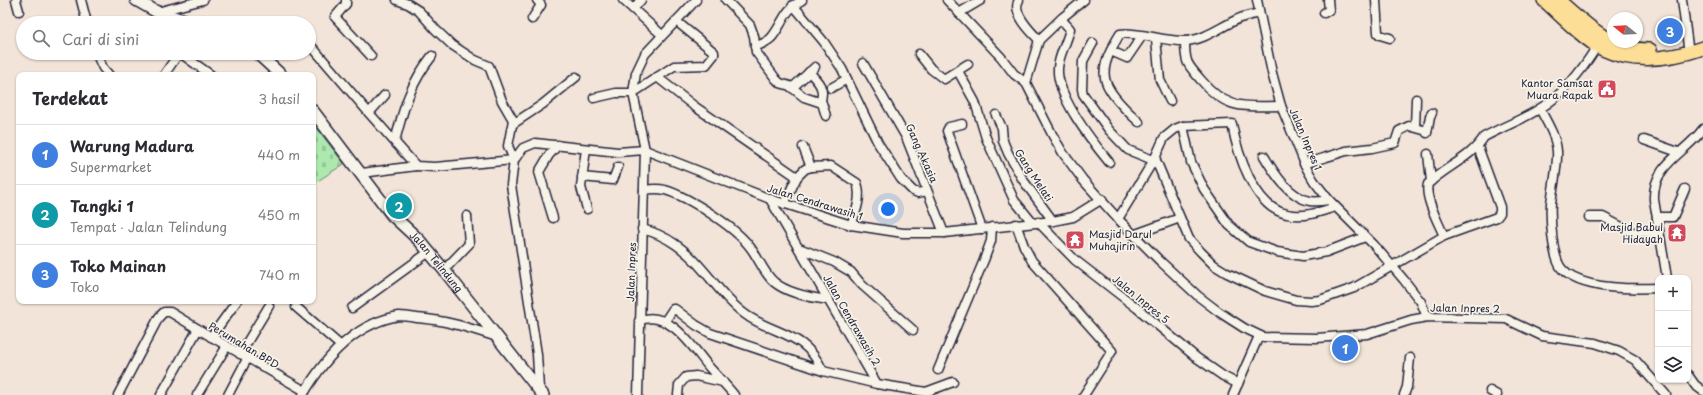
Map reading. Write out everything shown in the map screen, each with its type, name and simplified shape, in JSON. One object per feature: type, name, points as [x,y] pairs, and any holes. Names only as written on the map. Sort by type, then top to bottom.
[{"type":"highway","points":[[1544,0],[1597,46],[1621,56],[1640,58],[1676,56],[1703,48]]},
{"type":"highway","points":[[1558,0],[1596,33],[1629,48],[1646,50],[1672,49],[1703,41]]},
{"type":"main road","points":[[136,0],[157,12],[170,16]]},
{"type":"main road","points":[[265,60],[278,72]]},
{"type":"main road","name":"Jalan Telindung","points":[[316,115],[392,214],[429,252],[541,392]]},
{"type":"street","points":[[16,0],[19,11]]},
{"type":"street","points":[[81,0],[85,16]]},
{"type":"street","points":[[157,12],[203,0]]},
{"type":"street","points":[[346,0],[346,4],[335,17],[372,56]]},
{"type":"street","points":[[397,0],[408,4],[419,11],[452,45],[475,60],[489,66],[502,101],[513,120],[508,146],[514,160]]},
{"type":"street","points":[[532,19],[541,5],[537,0]]},
{"type":"street","points":[[623,0],[662,35]]},
{"type":"street","points":[[633,9],[641,0]]},
{"type":"street","points":[[633,92],[636,73],[645,54],[696,0]]},
{"type":"street","points":[[726,0],[750,26],[759,58],[776,79],[804,97],[823,104],[826,116]]},
{"type":"street","points":[[755,47],[772,37],[785,13],[793,5],[802,0]]},
{"type":"street","points":[[947,0],[1001,57],[1014,74],[1026,83],[1063,153],[1083,180],[1102,199],[1118,219],[1198,296],[1228,319],[1259,336],[1233,395]]},
{"type":"street","points":[[959,13],[981,0]]},
{"type":"street","points":[[1019,0],[1017,3],[1017,8],[1027,29],[1039,40]]},
{"type":"street","points":[[1026,83],[1039,40],[1084,0]]},
{"type":"street","name":"Jalan Inpres 1","points":[[1257,0],[1272,73],[1281,106],[1304,164],[1314,181],[1329,200],[1392,266],[1421,302],[1427,317]]},
{"type":"street","points":[[1324,13],[1329,10],[1328,0]]},
{"type":"street","points":[[1376,0],[1378,33],[1380,36],[1390,38]]},
{"type":"street","points":[[1682,0],[1688,46]]},
{"type":"street","points":[[793,5],[828,47],[842,69],[878,143],[901,179],[914,191],[927,191]]},
{"type":"street","points":[[1139,122],[1119,103],[1105,78],[1106,65],[1111,51],[1120,34],[1185,42],[1209,36],[1237,19],[1259,13]]},
{"type":"street","points":[[1061,19],[1070,29],[1060,55],[1059,81],[1067,100],[1091,140],[1108,162]]},
{"type":"street","points":[[594,98],[616,93],[633,92],[674,66],[706,65],[714,52],[676,21]]},
{"type":"street","points":[[1111,51],[1127,58],[1142,36]]},
{"type":"street","points":[[1156,39],[1160,80],[1170,101]]},
{"type":"street","points":[[1185,42],[1185,56],[1189,66],[1211,92],[1223,100],[1242,106],[1281,106]]},
{"type":"street","points":[[1094,43],[1083,61],[1083,94],[1109,130],[1128,150],[1154,159],[1189,239],[1219,269],[1265,291],[1296,300],[1311,301],[1354,288],[1444,236],[1489,221],[1500,215],[1500,207],[1478,147]]},
{"type":"street","points":[[1444,236],[1429,197],[1427,186],[1431,181],[1464,159],[1478,147],[1484,137],[1540,109],[1567,86],[1585,66],[1597,46]]},
{"type":"street","points":[[316,51],[381,128],[395,141],[416,166]]},
{"type":"street","points":[[919,54],[931,69],[943,79],[946,79],[968,64]]},
{"type":"street","points":[[395,141],[411,89],[420,71],[432,56]]},
{"type":"street","points":[[99,60],[102,68],[106,72]]},
{"type":"street","points":[[166,72],[175,60]]},
{"type":"street","points":[[190,60],[207,72]]},
{"type":"street","name":"Gang Akasia","points":[[863,63],[906,137],[944,233]]},
{"type":"street","points":[[792,88],[812,70],[822,89],[820,102]]},
{"type":"street","name":"Jalan Inpres 5","points":[[958,71],[975,102],[986,138],[1014,200],[1075,260],[1137,308],[1197,358],[1223,376],[1238,384]]},
{"type":"street","points":[[513,124],[543,104],[576,77]]},
{"type":"street","points":[[657,77],[694,106],[797,177]]},
{"type":"street","points":[[831,88],[847,79]]},
{"type":"street","name":"Jalan Inpres","points":[[633,92],[645,150],[638,395]]},
{"type":"street","points":[[369,113],[385,95]]},
{"type":"street","points":[[1415,127],[1416,99]]},
{"type":"street","points":[[1540,109],[1548,123],[1557,151],[1551,216],[1553,239],[1561,268],[1568,274],[1581,281],[1596,286],[1609,288],[1655,288]]},
{"type":"street","points":[[1304,164],[1346,151],[1395,143],[1399,131],[1409,126],[1427,132],[1432,112]]},
{"type":"street","name":"Gang Melati","points":[[996,115],[1002,128],[1003,141],[1008,153],[1023,180],[1053,221]]},
{"type":"street","points":[[962,124],[949,127],[947,130],[982,229]]},
{"type":"street","points":[[1118,219],[1154,159],[1164,138],[1175,129],[1183,126],[1232,124],[1235,142],[1245,170],[1264,199],[1276,210],[1288,214],[1299,215],[1316,213],[1335,207]]},
{"type":"street","points":[[1183,126],[1191,162],[1204,190],[1229,225],[1240,236],[1272,251],[1304,256],[1326,252],[1365,237]]},
{"type":"street","points":[[1666,275],[1654,197],[1656,182],[1665,166],[1703,129]]},
{"type":"street","points":[[1644,140],[1678,152]]},
{"type":"street","points":[[541,392],[537,354],[511,185],[514,160],[523,148],[535,143],[618,152],[645,150]]},
{"type":"street","points":[[553,218],[539,172],[545,161],[558,145]]},
{"type":"street","points":[[803,147],[810,167]]},
{"type":"street","points":[[586,149],[581,187],[588,208]]},
{"type":"street","name":"Jalan Cendrawasih 1","points":[[645,150],[770,200],[852,225],[903,233],[944,233],[1053,221],[1073,217],[1102,199]]},
{"type":"street","points":[[1428,154],[1431,181]]},
{"type":"street","points":[[1264,156],[1277,178],[1297,195],[1312,201],[1329,200]]},
{"type":"street","points":[[362,173],[416,166],[435,167],[514,160]]},
{"type":"street","points":[[582,177],[613,180],[618,167]]},
{"type":"street","points":[[784,204],[797,177],[805,169],[810,167],[832,167],[857,183],[859,193],[858,206],[852,225]]},
{"type":"street","points":[[644,190],[653,188],[664,190],[687,200],[732,230],[749,246],[773,282],[790,290],[815,298],[829,300]]},
{"type":"street","points":[[1657,217],[1673,217],[1685,189]]},
{"type":"street","name":"Jalan Cendrawasih 2","points":[[770,200],[800,248],[877,384]]},
{"type":"street","points":[[444,270],[469,244],[467,216]]},
{"type":"street","points":[[1589,217],[1603,217],[1631,232],[1659,233]]},
{"type":"street","points":[[1133,235],[1180,218]]},
{"type":"street","points":[[1016,224],[1024,246],[1032,261],[1112,351],[1084,395]]},
{"type":"street","points":[[938,370],[984,260],[991,241],[992,227]]},
{"type":"street","points":[[642,228],[657,233],[676,244],[736,306],[748,316],[801,342],[817,358],[823,371]]},
{"type":"street","points":[[800,248],[834,262],[851,272],[862,285],[913,330]]},
{"type":"street","points":[[352,308],[429,252]]},
{"type":"street","points":[[211,337],[236,304]]},
{"type":"street","points":[[240,354],[269,306]]},
{"type":"street","points":[[296,307],[341,346]]},
{"type":"street","points":[[665,321],[673,309],[675,309],[696,325],[710,332],[823,371],[877,384],[926,392],[953,382]]},
{"type":"street","points":[[118,395],[159,317],[164,312],[170,312],[198,329]]},
{"type":"street","points":[[304,393],[331,355],[349,339],[374,322],[400,316],[432,319],[464,326],[498,338]]},
{"type":"street","name":"Jalan Inpres 2","points":[[1259,336],[1285,338],[1350,336],[1372,332],[1427,317],[1506,319],[1542,336],[1595,343],[1610,347],[1634,360],[1666,395]]},
{"type":"street","points":[[639,321],[645,318],[654,318],[665,321],[681,332],[734,395]]},
{"type":"street","name":"Perumahan BPD","points":[[161,395],[198,329],[304,393]]},
{"type":"street","points":[[197,395],[227,346]]},
{"type":"street","points":[[1404,395],[1407,387],[1410,358]]},
{"type":"street","points":[[228,395],[247,359]]},
{"type":"street","points":[[678,395],[679,385],[686,377],[696,376],[723,382]]},
{"type":"street","points":[[1691,380],[1703,391]]},
{"type":"green space","points":[[316,127],[344,164],[316,182]]},
{"type":"place","name":"Toko Mainan","points":[[1670,31]]},
{"type":"place","name":"Kantor Samsat Muara Rapak","points":[[1607,89]]},
{"type":"place","name":"Tangki 1","points":[[399,206]]},
{"type":"place","name":"Masjid Babul Hidayah","points":[[1677,233]]},
{"type":"place","name":"Masjid Darul Muhajirin","points":[[1075,240]]},
{"type":"place","name":"Warung Madura","points":[[1345,348]]}]
